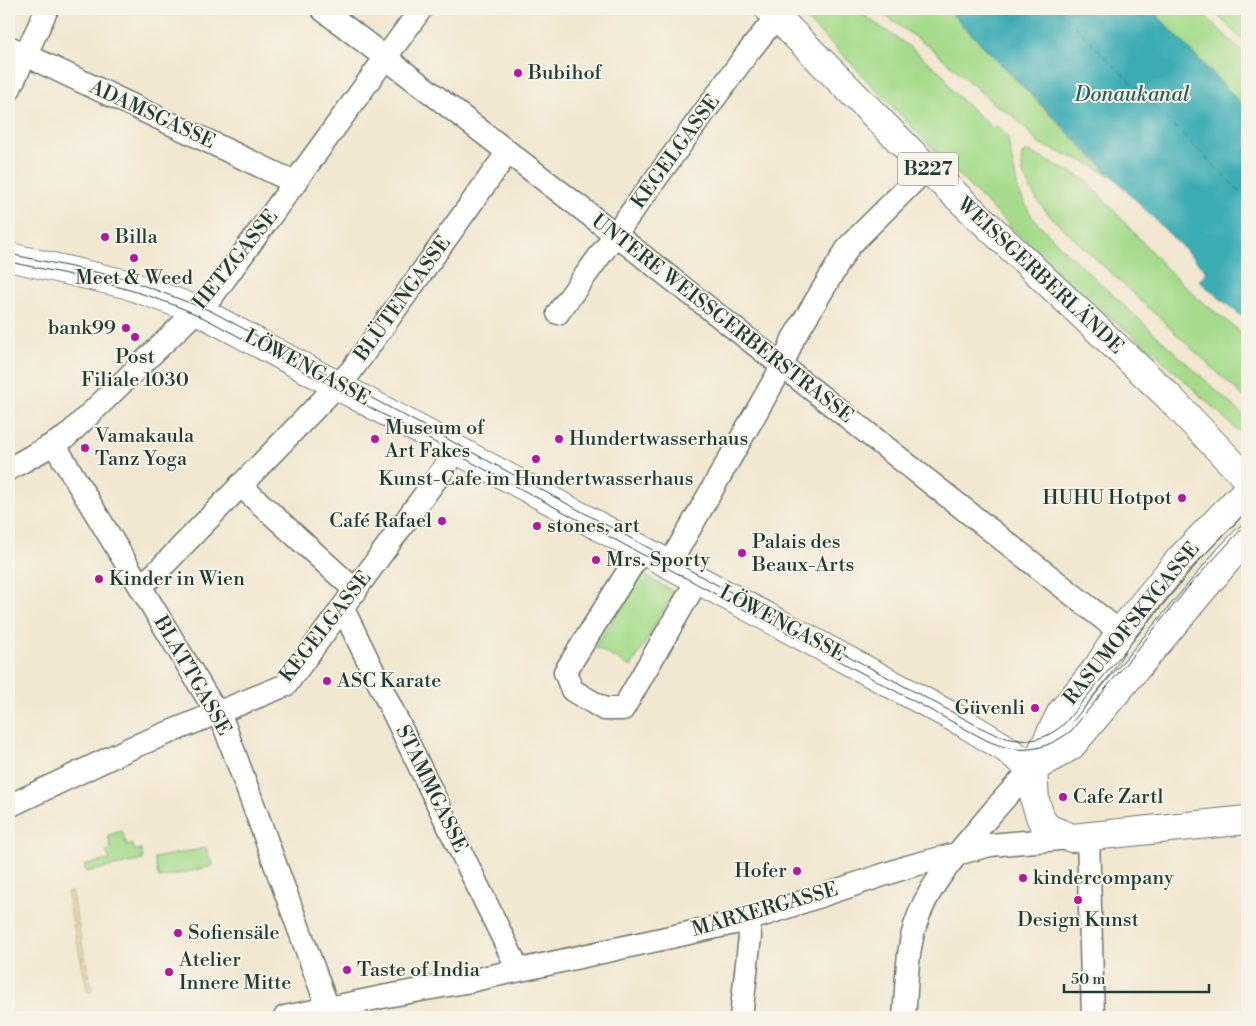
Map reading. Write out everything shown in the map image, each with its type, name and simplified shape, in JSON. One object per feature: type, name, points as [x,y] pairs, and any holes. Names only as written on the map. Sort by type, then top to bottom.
[{"type":"street","points":[[9,90],[17,50],[47,9]]},
{"type":"street","name":"UNTERE WEISSGERBERSTRASSE","points":[[322,9],[616,235],[1120,632]]},
{"type":"street","name":"HETZGASSE","points":[[9,469],[66,437],[213,295],[296,183],[420,9]]},
{"type":"street","name":"WEISSGERBERLÄNDE","points":[[773,12],[927,168],[1168,396],[1247,478]]},
{"type":"street","name":"KEGELGASSE","points":[[558,313],[746,55],[773,12]]},
{"type":"street","name":"ADAMSGASSE","points":[[17,50],[296,183]]},
{"type":"street","name":"BLÜTENGASSE","points":[[140,586],[157,572],[352,370],[508,152]]},
{"type":"street","points":[[670,563],[782,367],[793,339],[849,246],[927,168]]},
{"type":"street","name":"LÖWENGASSE","points":[[9,257],[126,284],[197,310],[338,384],[964,723],[1006,748],[1032,769]]},
{"type":"street","name":"BLATTGASSE","points":[[54,444],[224,725],[328,1008]]},
{"type":"street","name":"KEGELGASSE","points":[[9,806],[133,747],[286,685],[343,610],[458,449]]},
{"type":"street","points":[[240,484],[356,591]]},
{"type":"street","name":"RASUMOFSKYGASSE","points":[[1032,769],[1061,713],[1098,667],[1120,632],[1181,558],[1247,490]]},
{"type":"street","name":"RASUMOFSKYGASSE","points":[[904,1017],[915,927],[924,903],[937,879],[1011,790],[1032,769],[1071,746],[1228,559],[1247,540]]},
{"type":"street","points":[[642,549],[565,672],[572,690],[604,709],[623,709],[698,579]]},
{"type":"street","name":"STAMMGASSE","points":[[343,610],[518,969]]},
{"type":"street","points":[[1032,769],[1035,801],[1041,819],[1047,828],[1080,837],[1093,1017]]},
{"type":"street","name":"MARXERGASSE","points":[[285,1017],[465,982],[748,920],[907,867],[990,845],[1247,820]]},
{"type":"street","points":[[741,1017],[750,936],[748,920]]},
{"type":"green space","points":[[794,9],[855,9],[907,45],[944,75],[952,91],[992,128],[997,126],[1007,136],[1018,190],[1032,217],[1065,251],[1245,417],[1247,439],[1148,347],[1078,292],[968,185],[831,43]]},
{"type":"green space","points":[[876,9],[947,9],[1110,176],[1088,163],[1039,144],[1014,116],[994,104],[936,52]]},
{"type":"green space","points":[[1151,9],[1199,9],[1247,57],[1247,110]]},
{"type":"green space","points":[[1211,9],[1247,9],[1247,45]]},
{"type":"green space","points":[[1029,152],[1085,179],[1166,268],[1201,301],[1247,337],[1247,400],[1050,216],[1029,187],[1022,169],[1023,153]]},
{"type":"green space","points":[[644,575],[674,592],[631,667],[595,647],[640,576]]},
{"type":"green space","points":[[122,831],[127,846],[133,844],[134,850],[141,849],[143,860],[86,872],[84,865],[110,860],[106,851],[111,849],[108,835]]},
{"type":"green space","points":[[206,848],[213,866],[159,878],[154,858]]},
{"type":"sand","points":[[71,892],[92,991],[88,992],[67,893]]},
{"type":"water","name":"Donaukanal","points":[[947,9],[1151,9],[1247,110],[1247,321],[1199,281],[1207,272]]},
{"type":"ferry route","points":[[1058,9],[1247,199]]},
{"type":"tram line","points":[[9,254],[124,278],[211,311],[976,725],[1010,739],[1032,740],[1043,737],[1064,724],[1204,555],[1247,511]]},
{"type":"tram line","points":[[9,262],[85,278],[135,292],[184,309],[208,320],[986,740],[1009,748],[1030,749],[1040,747],[1061,738],[1071,731],[1190,585],[1247,523]]},
{"type":"place","name":"Bubihof","points":[[518,73]]},
{"type":"place","name":"Billa","points":[[105,237]]},
{"type":"place","name":"Meet & Weed","points":[[134,258]]},
{"type":"place","name":"bank99","points":[[126,328]]},
{"type":"place","name":"Post Filiale 1030","points":[[135,337]]},
{"type":"place","name":"Museum of Art Fakes","points":[[375,439]]},
{"type":"place","name":"Hundertwasserhaus","points":[[559,439]]},
{"type":"place","name":"Vamakaula Tanz Yoga","points":[[85,448]]},
{"type":"place","name":"Kunst-Cafe im Hundertwasserhaus","points":[[536,459]]},
{"type":"place","name":"HUHU Hotpot","points":[[1182,498]]},
{"type":"place","name":"Café Rafael","points":[[442,521]]},
{"type":"place","name":"stones, art","points":[[537,526]]},
{"type":"place","name":"Palais des Beaux-Arts","points":[[742,553]]},
{"type":"place","name":"Mrs. Sporty","points":[[596,560]]},
{"type":"place","name":"Kinder in Wien","points":[[99,579]]},
{"type":"place","name":"ASC Karate","points":[[327,681]]},
{"type":"place","name":"Güvenli","points":[[1035,708]]},
{"type":"place","name":"Cafe Zartl","points":[[1063,797]]},
{"type":"place","name":"Hofer","points":[[797,871]]},
{"type":"place","name":"kindercompany","points":[[1023,878]]},
{"type":"place","name":"Design Kunst","points":[[1078,900]]},
{"type":"place","name":"Sofiensäle","points":[[178,933]]},
{"type":"place","name":"Taste of India","points":[[347,970]]},
{"type":"place","name":"Atelier Innere Mitte","points":[[169,972]]}]
